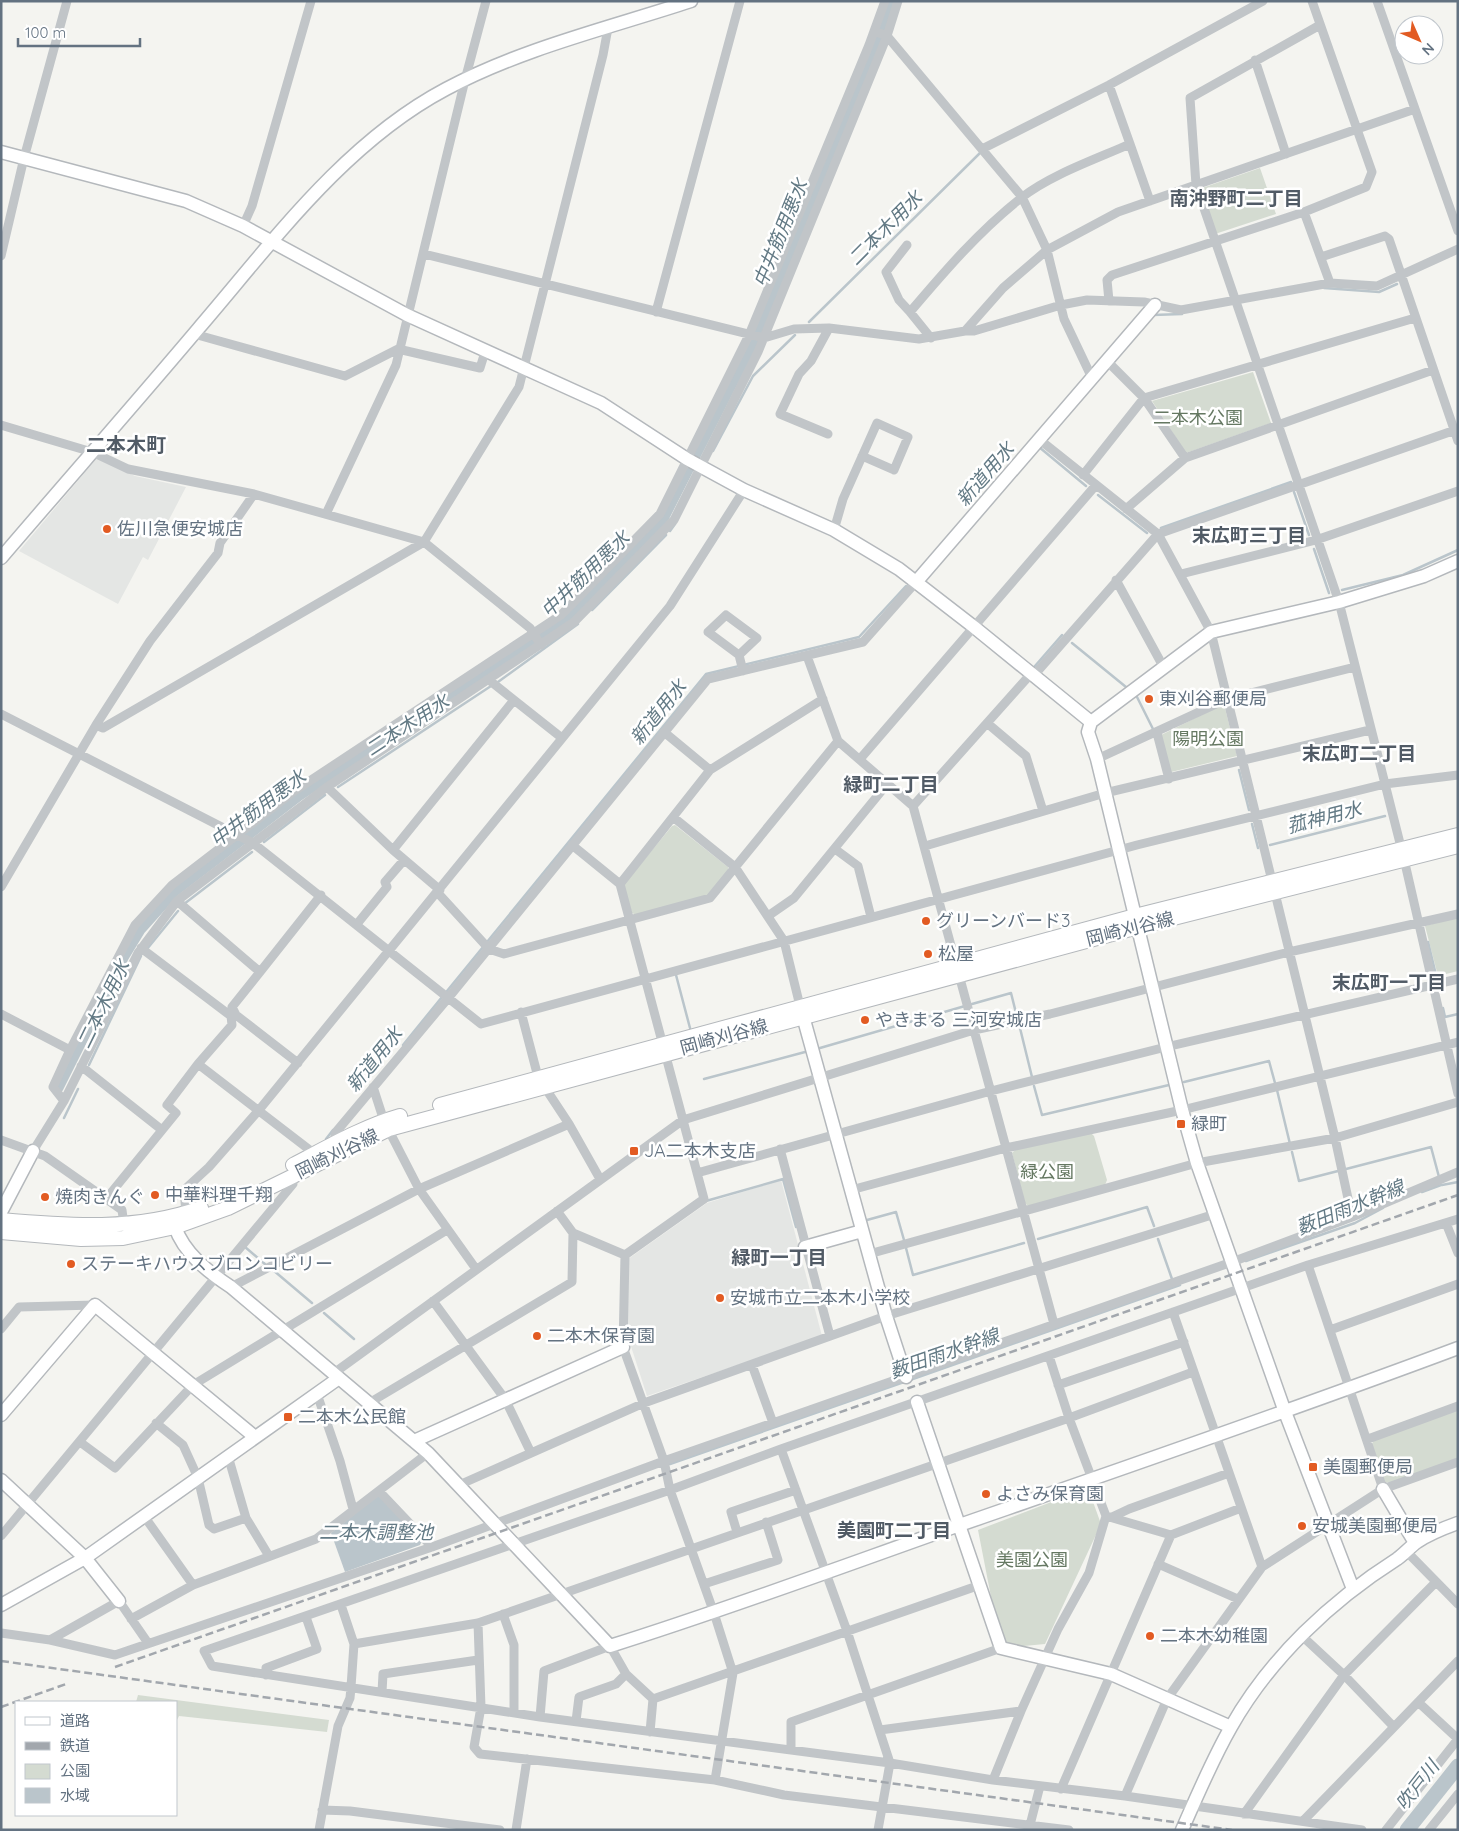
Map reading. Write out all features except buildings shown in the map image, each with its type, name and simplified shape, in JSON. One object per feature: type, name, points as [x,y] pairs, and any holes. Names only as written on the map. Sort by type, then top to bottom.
[{"type":"main road","name":"岡崎刈谷線","points":[[1,1220],[74,1226],[124,1225],[186,1213],[234,1196],[333,1144],[387,1125],[801,1011],[1402,854],[1458,836]]},
{"type":"main road","name":"岡崎刈谷線","points":[[1402,854],[1458,846]]},
{"type":"main road","name":"岡崎刈谷線","points":[[1,1232],[81,1239],[123,1238],[175,1227],[228,1208],[387,1125]]},
{"type":"street","points":[[1,256],[24,158],[67,1]]},
{"type":"street","points":[[243,226],[252,206],[311,1]]},
{"type":"street","points":[[326,514],[396,365],[398,349],[424,254],[465,80],[486,1]]},
{"type":"street","points":[[1,558],[272,242],[333,176],[373,138],[415,107],[465,80],[527,52],[691,1]]},
{"type":"street","points":[[656,312],[740,1]]},
{"type":"street","points":[[1,1212],[33,1151],[64,1100],[139,951],[177,901],[326,788],[574,622],[674,520],[693,462],[749,335],[885,1]]},
{"type":"street","points":[[64,1100],[53,1088],[70,1050],[135,925],[172,885],[293,792],[561,615],[660,514],[693,462],[764,338],[887,36],[898,1]]},
{"type":"street","points":[[982,150],[1109,85],[1263,1]]},
{"type":"street","points":[[1109,301],[1107,280],[1112,275],[1304,212],[1366,187],[1372,172],[1312,1]]},
{"type":"street","points":[[1377,1],[1458,231]]},
{"type":"street","points":[[1320,25],[1190,98],[1196,185],[1316,540],[1339,602],[1402,854],[1458,1094]]},
{"type":"street","points":[[96,725],[103,728],[424,542],[519,387],[608,28]]},
{"type":"street","points":[[874,31],[887,36],[1022,197],[1047,250],[1064,319],[1092,378]]},
{"type":"street","points":[[1255,60],[1286,154]]},
{"type":"street","points":[[1109,85],[1150,200]]},
{"type":"street","points":[[965,331],[1003,288],[1047,250],[1118,212],[1415,109]]},
{"type":"street","points":[[910,313],[957,256],[1022,197],[1071,169],[1130,144]]},
{"type":"street","points":[[1,152],[171,195],[243,226],[407,315],[524,370],[601,403],[693,462],[744,490],[834,530],[916,581],[1091,722]]},
{"type":"street","points":[[1304,212],[1330,283]]},
{"type":"street","points":[[1321,257],[1385,236],[1389,239],[1433,370],[1456,430],[1458,441]]},
{"type":"street","points":[[907,245],[886,272],[898,300],[931,338]]},
{"type":"street","points":[[424,254],[764,338],[794,329],[829,328],[919,339],[974,331],[1061,305],[1087,300],[1144,302],[1181,310],[1330,283],[1377,286],[1458,249]]},
{"type":"street","points":[[333,1144],[336,1132],[449,997],[708,679],[741,664],[807,656],[863,642],[1155,305]]},
{"type":"street","points":[[1082,474],[1144,398],[1415,318]]},
{"type":"street","points":[[828,434],[780,414],[799,374],[811,361],[829,328]]},
{"type":"street","points":[[194,334],[345,376],[398,349],[480,368],[486,352]]},
{"type":"street","points":[[1107,361],[1124,375],[1144,398],[1185,458]]},
{"type":"street","points":[[1126,509],[1185,458],[1433,370]]},
{"type":"street","points":[[834,530],[843,499],[862,456],[877,423],[908,437],[894,470],[862,456]]},
{"type":"street","points":[[1,425],[92,452],[128,469],[254,494],[424,542],[530,628],[540,645]]},
{"type":"street","points":[[913,806],[1158,534],[1456,430]]},
{"type":"street","points":[[1040,440],[1158,534],[1211,632],[1335,1138],[1352,1217]]},
{"type":"street","points":[[860,760],[1096,485]]},
{"type":"street","points":[[186,1213],[184,1190],[209,1167],[259,1110],[670,606],[744,490]]},
{"type":"street","points":[[1180,574],[1316,540],[1458,491]]},
{"type":"street","points":[[1,887],[96,725],[150,641],[218,553],[220,543],[254,494]]},
{"type":"street","points":[[1353,1589],[1285,1412],[1197,1163],[1166,1047],[1097,760],[1088,732],[1091,722],[1211,632],[1339,602],[1424,576],[1458,561]]},
{"type":"street","points":[[1116,580],[1164,668]]},
{"type":"street","points":[[726,615],[757,638],[741,664],[708,632],[726,615]]},
{"type":"street","points":[[807,656],[838,741],[913,806],[940,898],[990,1091],[1054,1324]]},
{"type":"street","points":[[1097,760],[1227,699],[1355,666]]},
{"type":"street","points":[[489,680],[562,738]]},
{"type":"street","points":[[620,884],[710,770],[823,699]]},
{"type":"street","points":[[392,850],[514,700]]},
{"type":"street","points":[[1,714],[253,843],[321,895],[481,1024],[1118,850],[1385,784],[1458,774]]},
{"type":"street","points":[[987,723],[1026,756],[1043,811]]},
{"type":"street","points":[[925,846],[1105,793],[1370,730]]},
{"type":"street","points":[[664,732],[710,770]]},
{"type":"street","points":[[1157,732],[1169,779]]},
{"type":"street","points":[[326,788],[439,891],[488,949],[504,954],[710,898],[838,741]]},
{"type":"street","points":[[768,916],[794,898],[888,783]]},
{"type":"street","points":[[673,817],[735,867],[784,941],[801,1011],[862,1231],[886,1316],[906,1377]]},
{"type":"street","points":[[572,845],[620,884],[704,1199],[625,1255]]},
{"type":"street","points":[[835,849],[858,866],[871,917]]},
{"type":"street","points":[[357,924],[387,887],[385,882],[404,860]]},
{"type":"street","points":[[106,1199],[176,1113],[167,1105],[232,1024],[232,1008],[321,895]]},
{"type":"street","points":[[177,901],[260,972]]},
{"type":"street","points":[[1,1605],[85,1558],[317,1394],[433,1300],[683,1120],[974,1030],[1153,988],[1289,952],[1458,914]]},
{"type":"street","points":[[124,945],[139,951],[233,1015],[298,1063]]},
{"type":"street","points":[[697,1173],[990,1091],[1166,1047],[1458,979]]},
{"type":"street","points":[[521,1012],[541,1082],[569,1124],[600,1180]]},
{"type":"street","points":[[1,1014],[70,1050]]},
{"type":"street","points":[[851,1190],[1006,1148],[1182,1110],[1458,1042]]},
{"type":"street","points":[[198,1064],[315,1154]]},
{"type":"street","points":[[81,1066],[162,1130]]},
{"type":"street","points":[[373,1088],[387,1125],[419,1189],[476,1270]]},
{"type":"street","points":[[869,1254],[1197,1163],[1335,1138],[1458,1102]]},
{"type":"street","points":[[231,1288],[419,1189],[569,1124]]},
{"type":"street","points":[[1,1140],[45,1156],[122,1210],[124,1225]]},
{"type":"street","points":[[780,1149],[830,1336]]},
{"type":"street","points":[[1,1633],[50,1640],[115,1655],[432,1546],[664,1461],[1232,1262],[1352,1217],[1458,1172]]},
{"type":"street","points":[[1,1536],[293,1184],[291,1176]]},
{"type":"street","points":[[557,1211],[573,1233],[625,1255]]},
{"type":"street","points":[[459,1485],[644,1402],[886,1316],[1215,1214]]},
{"type":"street","points":[[1362,1830],[1125,1796],[993,1780],[890,1763],[650,1732],[212,1666],[204,1651],[670,1490],[781,1449],[1242,1287],[1458,1219]]},
{"type":"street","points":[[1446,1223],[1458,1253]]},
{"type":"street","points":[[175,1227],[180,1243],[216,1278],[231,1288],[428,1453],[610,1646],[626,1674],[653,1700]]},
{"type":"street","points":[[80,1442],[115,1468],[193,1385],[447,1230]]},
{"type":"street","points":[[805,1247],[862,1231]]},
{"type":"street","points":[[369,1403],[572,1282],[573,1233]]},
{"type":"street","points":[[625,1255],[623,1347],[664,1461],[670,1490],[714,1613],[733,1673],[715,1780]]},
{"type":"street","points":[[1308,1265],[1384,1489],[1411,1548],[1435,1583],[1457,1602]]},
{"type":"street","points":[[1330,1330],[1458,1284]]},
{"type":"street","points":[[433,1300],[505,1399],[531,1453]]},
{"type":"street","points":[[1,1415],[95,1305]]},
{"type":"street","points":[[1,1329],[19,1307],[95,1305],[255,1437]]},
{"type":"street","points":[[1173,1312],[1262,1567]]},
{"type":"street","points":[[1058,1386],[1184,1342]]},
{"type":"street","points":[[414,1441],[623,1347]]},
{"type":"street","points":[[540,1716],[544,1671],[610,1646],[714,1613],[826,1572],[1216,1437],[1458,1348]]},
{"type":"street","points":[[993,1780],[1021,1711],[1046,1657],[1089,1573],[1109,1516],[1068,1418],[1049,1356]]},
{"type":"street","points":[[752,1365],[773,1423]]},
{"type":"street","points":[[354,1644],[478,1623],[1068,1418],[1193,1372]]},
{"type":"street","points":[[317,1394],[340,1461],[353,1510]]},
{"type":"street","points":[[917,1402],[1001,1648]]},
{"type":"street","points":[[1368,1440],[1458,1406]]},
{"type":"street","points":[[156,1424],[183,1445],[198,1478],[209,1525],[214,1529],[246,1518]]},
{"type":"street","points":[[781,1449],[847,1631],[890,1763],[878,1830]]},
{"type":"street","points":[[131,1619],[193,1585],[316,1539],[428,1453]]},
{"type":"street","points":[[228,1456],[246,1518],[269,1556]]},
{"type":"street","points":[[1125,1796],[1167,1699],[1262,1567],[1384,1489],[1458,1462]]},
{"type":"street","points":[[1109,1516],[1229,1473]]},
{"type":"street","points":[[1,1480],[85,1558],[119,1601],[148,1643]]},
{"type":"street","points":[[737,1532],[731,1512],[796,1490]]},
{"type":"street","points":[[378,1491],[432,1546]]},
{"type":"street","points":[[1109,1516],[1171,1535],[1241,1508]]},
{"type":"street","points":[[144,1516],[193,1585]]},
{"type":"street","points":[[704,1584],[778,1560],[766,1522]]},
{"type":"street","points":[[1182,1830],[1231,1727],[1272,1669],[1302,1636],[1353,1589],[1411,1548],[1458,1523]]},
{"type":"street","points":[[1061,1788],[1171,1535]]},
{"type":"street","points":[[1158,1564],[1238,1599]]},
{"type":"street","points":[[1244,1814],[1344,1675],[1435,1583]]},
{"type":"street","points":[[653,1700],[980,1585]]},
{"type":"street","points":[[50,1640],[119,1601]]},
{"type":"street","points":[[319,1830],[338,1726],[350,1698],[354,1644],[341,1605]]},
{"type":"street","points":[[503,1614],[514,1645],[514,1712]]},
{"type":"street","points":[[266,1674],[266,1668],[316,1649],[306,1617]]},
{"type":"street","points":[[478,1623],[480,1707],[474,1742],[475,1750],[480,1754],[715,1780],[784,1795],[1069,1830]]},
{"type":"street","points":[[1302,1636],[1344,1675],[1393,1726]]},
{"type":"street","points":[[791,1750],[791,1722],[1001,1648],[1112,1674],[1231,1727]]},
{"type":"street","points":[[382,1692],[383,1674],[478,1660]]},
{"type":"street","points":[[1303,1821],[1458,1661]]},
{"type":"street","points":[[576,1721],[579,1697],[616,1684],[626,1674]]},
{"type":"street","points":[[650,1732],[653,1700]]},
{"type":"street","points":[[1386,1830],[1458,1739],[1418,1702]]},
{"type":"street","points":[[880,1730],[1021,1711]]},
{"type":"street","points":[[516,1830],[527,1759]]},
{"type":"street","points":[[1030,1825],[1040,1786]]},
{"type":"street","points":[[1429,1830],[1458,1794]]},
{"type":"street","points":[[322,1810],[350,1811],[500,1830]]},
{"type":"street","points":[[1283,1830],[1285,1819]]},
{"type":"shaded area","name":"佐川急便安城店","points":[[97,458],[135,476],[186,487],[148,560],[143,557],[118,604],[19,551]]},
{"type":"shaded area","name":"安城市立二本木小学校","points":[[781,1180],[822,1336],[647,1396],[628,1337],[628,1259],[707,1203]]},
{"type":"green space","points":[[1260,168],[1276,214],[1215,234],[1202,188]]},
{"type":"green space","name":"二本木公園","points":[[1253,372],[1271,423],[1186,453],[1152,401]]},
{"type":"green space","name":"陽明公園","points":[[1224,704],[1237,756],[1171,772],[1161,735]]},
{"type":"green space","points":[[675,825],[728,867],[728,870],[709,895],[636,915],[632,913],[624,887],[625,883],[672,826]]},
{"type":"green space","points":[[1458,917],[1458,971],[1438,976],[1425,926]]},
{"type":"green space","name":"緑公園","points":[[1091,1133],[1094,1136],[1107,1180],[1105,1185],[1028,1206],[1025,1203],[1012,1153],[1015,1150]]},
{"type":"green space","points":[[1458,1410],[1458,1458],[1390,1483],[1385,1482],[1372,1444],[1374,1440]]},
{"type":"green space","name":"美園公園","points":[[1088,1488],[1101,1524],[1045,1644],[1001,1648],[978,1530]]},
{"type":"green space","points":[[138,1695],[329,1720],[327,1732],[179,1716],[178,1718],[178,1701],[136,1701]]},
{"type":"water","name":"二本木調整池","points":[[376,1497],[380,1497],[422,1541],[420,1545],[345,1572],[331,1533]]},
{"type":"waterway","name":"中井筋用悪水","points":[[59,1088],[124,958],[141,930],[175,892],[300,796],[566,620],[663,521],[754,342],[884,23],[890,1]]},
{"type":"waterway","name":"二本木用水","points":[[809,322],[980,153]]},
{"type":"waterway","name":"新道用水","points":[[1324,288],[1379,292],[1397,284]]},
{"type":"waterway","name":"新道用水","points":[[1153,315],[1182,314]]},
{"type":"waterway","name":"二本木用水","points":[[713,451],[753,376],[795,335]]},
{"type":"waterway","points":[[1039,447],[1086,486]]},
{"type":"waterway","points":[[1161,528],[1291,482]]},
{"type":"waterway","points":[[1294,492],[1309,535]]},
{"type":"waterway","points":[[1098,495],[1147,533]]},
{"type":"waterway","name":"二本木用水","points":[[670,531],[675,524]]},
{"type":"waterway","name":"二本木用水","points":[[592,610],[666,535]]},
{"type":"waterway","points":[[1314,549],[1329,593]]},
{"type":"waterway","points":[[1342,590],[1403,575],[1458,550]]},
{"type":"waterway","name":"新道用水","points":[[487,942],[706,674],[859,637],[906,586]]},
{"type":"waterway","name":"二本木用水","points":[[498,682],[578,624]]},
{"type":"waterway","name":"菰神用水","points":[[1035,666],[1062,635]]},
{"type":"waterway","name":"菰神用水","points":[[1072,643],[1126,687]]},
{"type":"waterway","name":"二本木用水","points":[[338,787],[491,686]]},
{"type":"waterway","name":"菰神用水","points":[[1137,697],[1153,729]]},
{"type":"waterway","name":"菰神用水","points":[[1239,770],[1249,810]]},
{"type":"waterway","name":"二本木用水","points":[[264,842],[325,795]]},
{"type":"waterway","name":"菰神用水","points":[[1270,845],[1385,816]]},
{"type":"waterway","name":"菰神用水","points":[[1252,824],[1258,848]]},
{"type":"waterway","name":"二本木用水","points":[[184,904],[252,852]]},
{"type":"waterway","name":"二本木用水","points":[[147,949],[178,911]]},
{"type":"waterway","name":"菰神用水","points":[[1428,942],[1436,975]]},
{"type":"waterway","name":"新道用水","points":[[447,991],[483,947]]},
{"type":"waterway","name":"二本木用水","points":[[89,1065],[141,956]]},
{"type":"waterway","points":[[676,975],[690,1028]]},
{"type":"waterway","points":[[972,1004],[1011,993],[1017,1017]]},
{"type":"waterway","name":"新道用水","points":[[403,1045],[442,997]]},
{"type":"waterway","points":[[820,1048],[965,1006]]},
{"type":"waterway","name":"菰神用水","points":[[1443,1008],[1445,1017],[1458,1014]]},
{"type":"waterway","points":[[1019,1024],[1032,1077]]},
{"type":"waterway","points":[[704,1079],[805,1052]]},
{"type":"waterway","points":[[1184,1082],[1269,1061],[1275,1083]]},
{"type":"waterway","points":[[1034,1086],[1042,1115],[1169,1085]]},
{"type":"waterway","name":"二本木用水","points":[[64,1118],[78,1089]]},
{"type":"waterway","points":[[1277,1090],[1290,1144]]},
{"type":"waterway","name":"新道用水","points":[[326,1139],[333,1130]]},
{"type":"waterway","points":[[1346,1169],[1431,1147],[1439,1177]]},
{"type":"waterway","points":[[1292,1152],[1299,1181],[1338,1171]]},
{"type":"waterway","points":[[706,1201],[783,1179],[796,1227]]},
{"type":"waterway","points":[[1442,1185],[1458,1182]]},
{"type":"waterway","name":"薮田雨水幹線","points":[[1422,1192],[1441,1185]]},
{"type":"waterway","points":[[1038,1239],[1147,1207],[1154,1226]]},
{"type":"waterway","name":"薮田雨水幹線","points":[[1246,1261],[1355,1223],[1383,1208]]},
{"type":"waterway","points":[[867,1220],[896,1212],[904,1240]]},
{"type":"waterway","points":[[1158,1239],[1172,1279]]},
{"type":"waterway","points":[[906,1248],[913,1275],[1024,1243]]},
{"type":"waterway","points":[[245,1247],[266,1265]]},
{"type":"waterway","points":[[273,1270],[312,1303]]},
{"type":"waterway","name":"薮田雨水幹線","points":[[910,1380],[1180,1285]]},
{"type":"waterway","points":[[324,1313],[354,1339]]},
{"type":"waterway","name":"薮田雨水幹線","points":[[670,1464],[904,1382]]},
{"type":"waterway","name":"吹戸川","points":[[1407,1830],[1458,1766]]},
{"type":"railway","points":[[115,1667],[1458,1195]]},
{"type":"railway","points":[[1,1661],[1232,1830]]},
{"type":"railway","points":[[18,1701],[66,1684]]},
{"type":"railway","points":[[1,1707],[15,1702]]},
{"type":"place","name":"佐川急便安城店","points":[[107,529]]},
{"type":"place","name":"東刈谷郵便局","points":[[1149,699]]},
{"type":"place","name":"グリーンバード3","points":[[926,921]]},
{"type":"place","name":"松屋","points":[[928,954]]},
{"type":"place","name":"やきまる 三河安城店","points":[[865,1020]]},
{"type":"place","name":"緑町","points":[[1181,1124]]},
{"type":"place","name":"JA二本木支店","points":[[634,1151]]},
{"type":"place","name":"中華料理千翔","points":[[155,1195]]},
{"type":"place","name":"焼肉きんぐ","points":[[45,1197]]},
{"type":"place","name":"ステーキハウスブロンコビリー","points":[[71,1264]]},
{"type":"place","name":"安城市立二本木小学校","points":[[720,1298]]},
{"type":"place","name":"二本木保育園","points":[[537,1336]]},
{"type":"place","name":"二本木公民館","points":[[288,1417]]},
{"type":"place","name":"美園郵便局","points":[[1313,1467]]},
{"type":"place","name":"よさみ保育園","points":[[986,1494]]},
{"type":"place","name":"安城美園郵便局","points":[[1302,1526]]},
{"type":"place","name":"二本木幼稚園","points":[[1150,1636]]},
{"type":"district","name":"南沖野町二丁目","points":[[1236,198]]},
{"type":"district","name":"二本木町","points":[[126,445]]},
{"type":"district","name":"末広町三丁目","points":[[1249,535]]},
{"type":"district","name":"末広町二丁目","points":[[1359,753]]},
{"type":"district","name":"緑町二丁目","points":[[891,784]]},
{"type":"district","name":"末広町一丁目","points":[[1389,982]]},
{"type":"district","name":"緑町一丁目","points":[[779,1257]]},
{"type":"district","name":"美園町二丁目","points":[[894,1530]]}]
